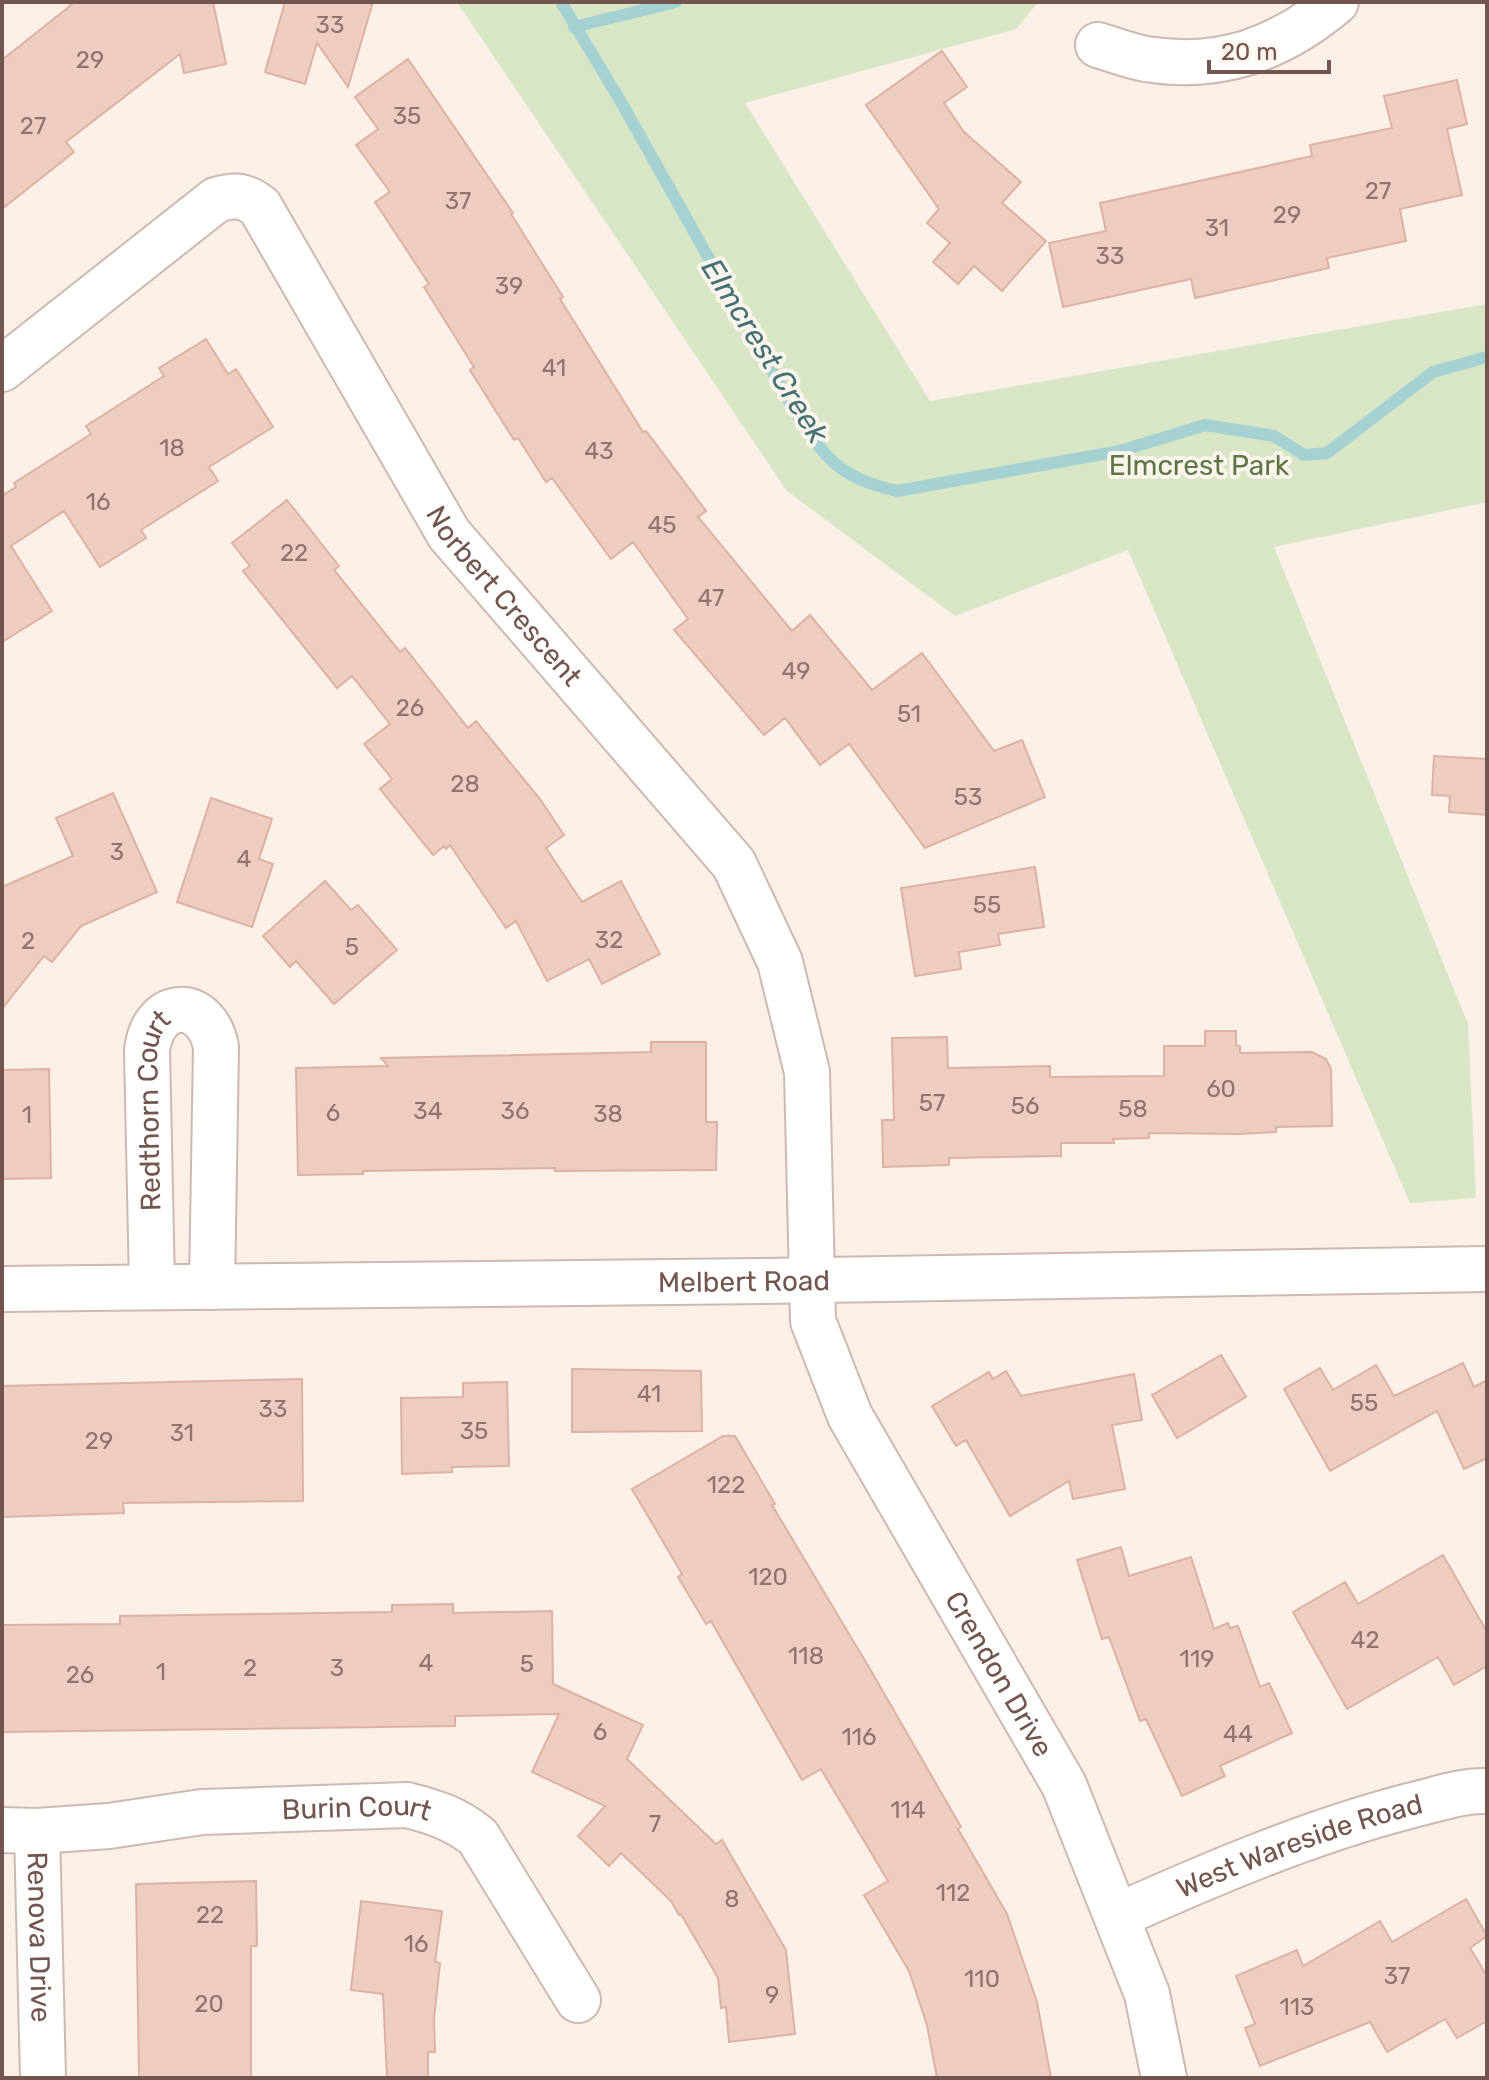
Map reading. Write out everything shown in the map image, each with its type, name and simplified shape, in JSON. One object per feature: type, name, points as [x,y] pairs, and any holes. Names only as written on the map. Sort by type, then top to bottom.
[{"type":"street","points":[[1098,45],[1145,59],[1231,58],[1268,48],[1313,22],[1336,2]]},
{"type":"street","name":"Norbert Crescent","points":[[2,369],[216,200],[232,195],[248,197],[260,207],[449,534],[734,864],[780,962],[807,1072],[813,1280]]},
{"type":"street","name":"Redthorn Court","points":[[152,1286],[147,1050],[149,1034],[155,1022],[168,1012],[177,1010],[196,1014],[206,1022],[216,1047],[212,1287]]},
{"type":"street","name":"Melbert Road","points":[[2,1289],[1487,1269]]},
{"type":"street","name":"Crendon Drive","points":[[813,1280],[813,1321],[850,1416],[1064,1785],[1147,1994],[1164,2078]]},
{"type":"street","name":"West Wareside Road","points":[[1117,1916],[1183,1886],[1384,1813],[1470,1791],[1487,1791]]},
{"type":"street","name":"Burin Court","points":[[19,1830],[109,1826],[202,1812],[407,1805],[437,1812],[459,1822],[478,1837],[578,2000]]},
{"type":"street","name":"Renova Drive","points":[[19,1830],[43,2078]]},
{"type":"green space","name":"Elmcrest Park","points":[[457,2],[1038,2],[1016,29],[745,103],[930,401],[1487,304],[1487,502],[1274,547],[1468,1024],[1476,1198],[1410,1203],[1128,550],[955,616],[787,491]]},
{"type":"building","points":[[75,2],[213,2],[226,64],[184,73],[180,54],[66,142],[74,152],[2,209],[2,60]]},
{"type":"building","points":[[285,2],[373,2],[348,87],[317,43],[305,84],[265,72]]},
{"type":"building","points":[[942,51],[967,87],[944,103],[964,132],[1021,182],[1002,203],[1046,241],[1002,291],[974,266],[958,284],[933,262],[950,243],[927,223],[939,209],[866,105]]},
{"type":"building","points":[[408,59],[513,213],[563,297],[560,299],[643,432],[646,431],[706,511],[698,517],[792,631],[810,615],[872,690],[922,653],[994,751],[1022,740],[1045,797],[925,848],[849,744],[820,765],[785,718],[764,735],[674,630],[688,619],[633,542],[611,559],[552,478],[546,482],[518,438],[514,440],[470,370],[474,367],[424,287],[429,284],[375,202],[390,192],[356,145],[378,129],[355,97]]},
{"type":"building","points":[[1457,80],[1467,124],[1447,129],[1462,195],[1400,209],[1406,241],[1327,258],[1329,268],[1195,298],[1191,279],[1063,307],[1049,243],[1106,231],[1100,203],[1312,156],[1310,145],[1392,128],[1384,96]]},
{"type":"building","points":[[206,339],[228,374],[236,369],[273,427],[209,467],[218,481],[141,530],[146,538],[100,567],[64,511],[11,546],[52,611],[2,642],[2,496],[16,487],[14,483],[91,434],[86,426],[164,376],[159,368]]},
{"type":"building","points":[[287,500],[339,566],[334,570],[400,652],[405,648],[468,728],[476,721],[540,799],[564,835],[546,848],[582,902],[621,881],[660,954],[602,984],[589,959],[547,981],[516,921],[506,928],[450,845],[433,855],[380,789],[392,779],[364,744],[390,724],[352,676],[337,688],[243,571],[250,566],[232,543]]},
{"type":"building","points":[[1434,756],[1487,759],[1487,815],[1449,812],[1450,796],[1432,795]]},
{"type":"building","points":[[113,793],[157,892],[81,926],[52,962],[44,956],[2,1009],[2,887],[73,856],[56,818]]},
{"type":"building","points":[[211,798],[272,819],[259,859],[273,864],[252,927],[177,902]]},
{"type":"building","points":[[1035,867],[1044,927],[998,934],[1000,945],[959,952],[961,969],[915,976],[901,888]]},
{"type":"building","points":[[325,881],[351,910],[358,905],[397,950],[334,1004],[296,961],[290,967],[263,936]]},
{"type":"building","points":[[1205,1031],[1236,1031],[1236,1045],[1240,1046],[1240,1053],[1312,1052],[1326,1059],[1331,1069],[1332,1126],[1276,1127],[1276,1132],[1239,1134],[1149,1133],[1149,1138],[1113,1139],[1114,1143],[1061,1143],[1061,1156],[949,1158],[949,1165],[883,1167],[882,1120],[894,1120],[892,1038],[947,1037],[948,1068],[1050,1066],[1050,1077],[1164,1076],[1164,1046],[1205,1046]]},
{"type":"building","points":[[651,1042],[706,1042],[706,1122],[717,1122],[716,1170],[555,1171],[555,1168],[298,1175],[296,1068],[388,1066],[381,1058],[651,1052]]},
{"type":"building","points":[[49,1069],[51,1178],[2,1179],[2,1070]]},
{"type":"building","points":[[1221,1355],[1246,1397],[1177,1438],[1152,1395]]},
{"type":"building","points":[[1463,1363],[1474,1387],[1487,1380],[1487,1458],[1464,1469],[1437,1411],[1330,1471],[1284,1389],[1320,1368],[1333,1390],[1376,1365],[1394,1396]]},
{"type":"building","points":[[572,1369],[701,1371],[702,1431],[572,1432]]},
{"type":"building","points":[[1006,1371],[1021,1396],[1134,1374],[1142,1420],[1112,1425],[1125,1489],[1073,1499],[1069,1481],[1010,1516],[966,1440],[956,1446],[932,1406],[989,1372],[993,1379]]},
{"type":"building","points":[[302,1379],[303,1501],[123,1503],[124,1513],[2,1517],[2,1386]]},
{"type":"building","points":[[507,1382],[509,1466],[452,1467],[452,1472],[402,1474],[401,1398],[463,1397],[463,1383]]},
{"type":"building","points":[[723,1436],[735,1436],[775,1504],[772,1505],[961,1827],[958,1829],[1007,1914],[1037,2002],[1051,2078],[937,2078],[927,2025],[909,1971],[864,1895],[888,1881],[821,1769],[802,1780],[711,1621],[706,1624],[678,1577],[682,1574],[632,1489]]},
{"type":"building","points":[[1121,1547],[1129,1576],[1191,1557],[1214,1629],[1228,1623],[1230,1628],[1238,1626],[1260,1687],[1269,1683],[1292,1733],[1220,1766],[1225,1776],[1182,1796],[1146,1719],[1140,1721],[1109,1637],[1102,1639],[1077,1560]]},
{"type":"building","points":[[1443,1555],[1487,1632],[1487,1666],[1454,1685],[1438,1657],[1347,1709],[1293,1612],[1345,1582],[1358,1604]]},
{"type":"building","points":[[453,1604],[453,1613],[552,1611],[553,1684],[643,1725],[627,1759],[716,1844],[722,1840],[786,1950],[795,2034],[729,2042],[726,2007],[721,2008],[718,1978],[681,1914],[621,1853],[609,1866],[578,1836],[605,1806],[532,1772],[559,1714],[455,1716],[455,1726],[2,1732],[2,1625],[120,1624],[120,1616],[392,1612],[392,1605]]},
{"type":"building","points":[[256,1881],[257,1946],[251,1946],[251,2078],[139,2078],[136,1884]]},
{"type":"building","points":[[1466,1899],[1487,1936],[1470,1948],[1487,1976],[1487,2021],[1457,2038],[1445,2019],[1387,2052],[1370,2022],[1260,2066],[1245,2028],[1255,2024],[1236,1976],[1297,1950],[1303,1966],[1380,1921],[1392,1942]]},
{"type":"building","points":[[361,1901],[442,1911],[435,1962],[440,1963],[434,2019],[435,2052],[428,2052],[428,2078],[387,2078],[383,1994],[351,1990]]},
{"type":"waterway","name":"Elmcrest Creek","points":[[561,2],[621,102],[793,408],[824,453],[846,472],[860,479],[897,491],[1120,451],[1205,425],[1274,436],[1304,455],[1327,453],[1433,372],[1487,357]]},
{"type":"waterway","points":[[574,27],[676,2]]}]
